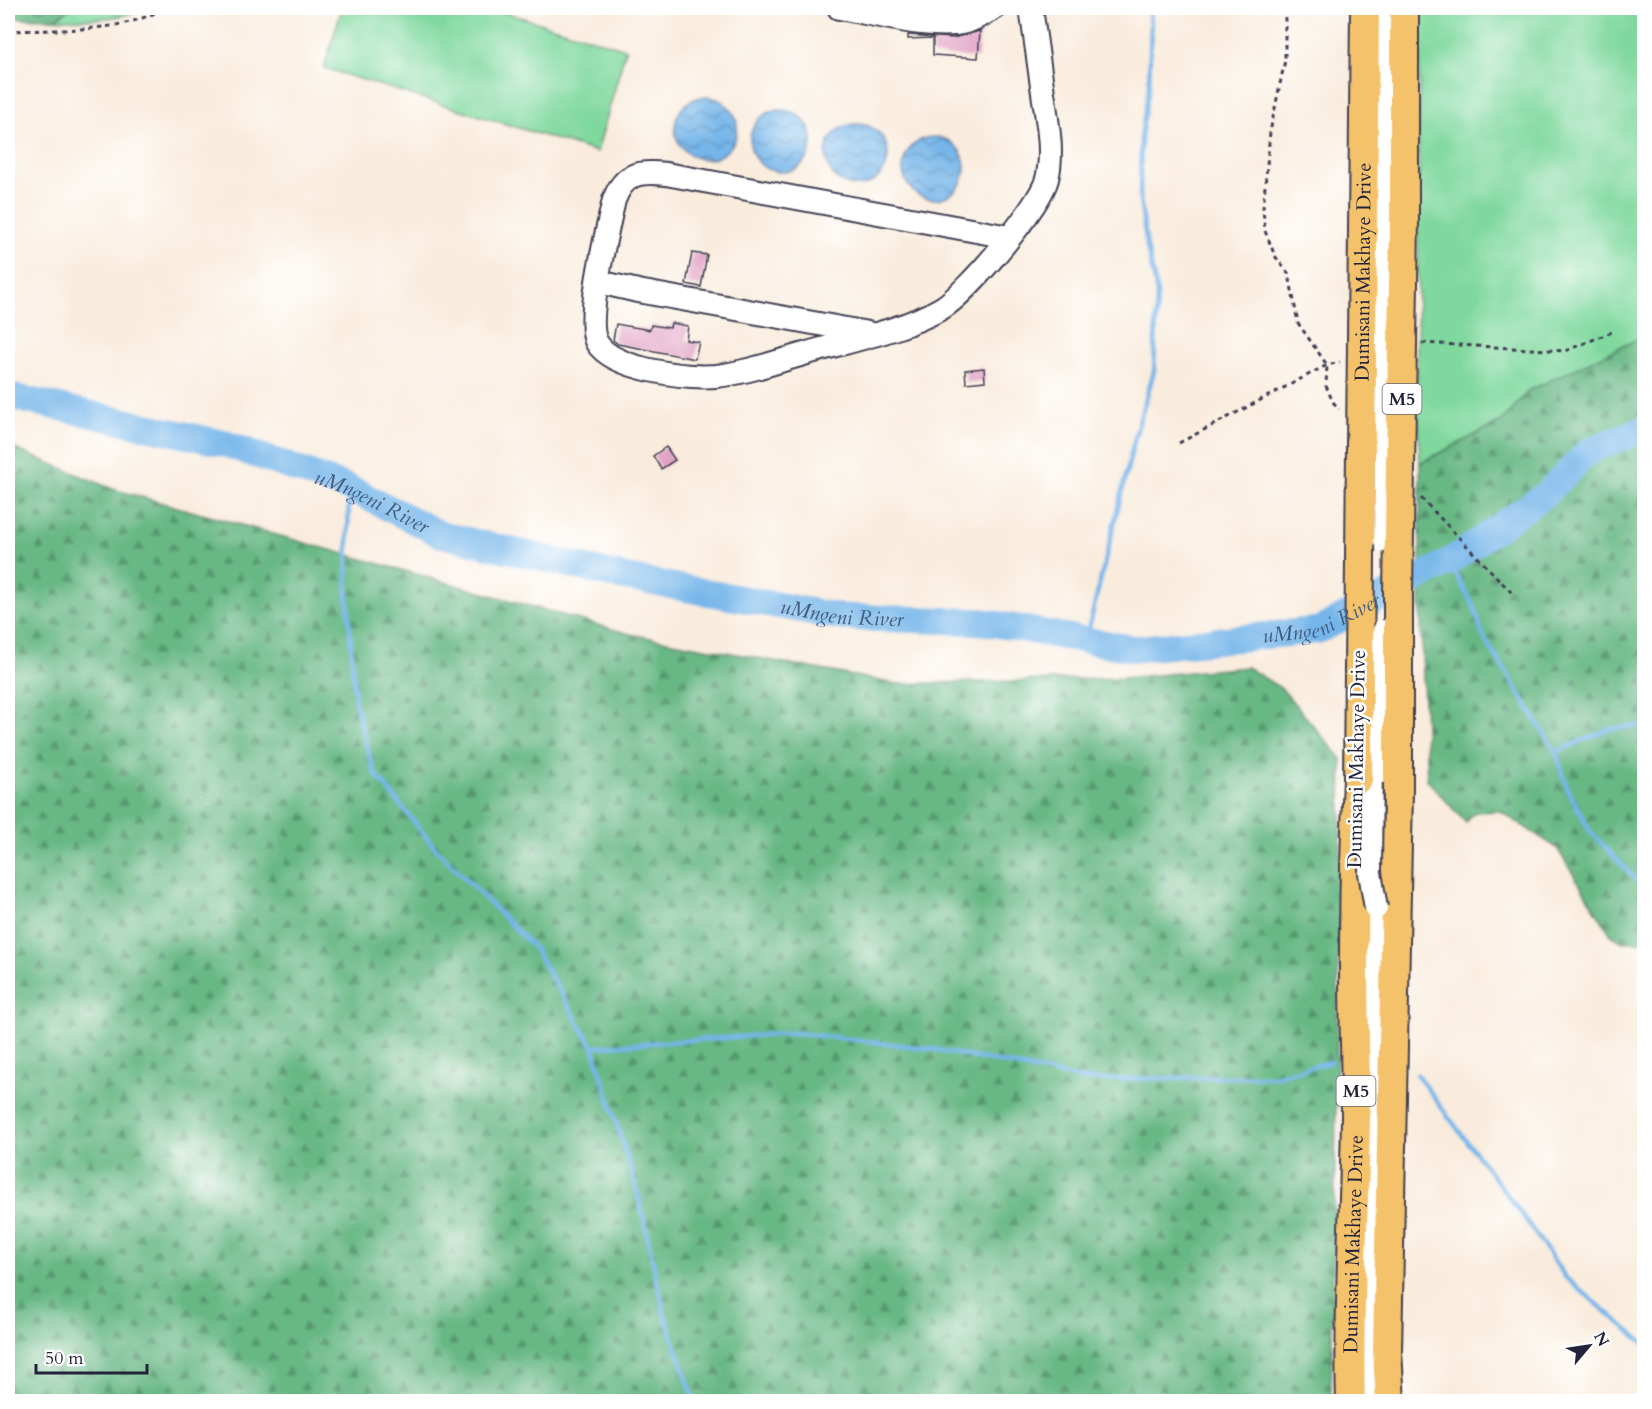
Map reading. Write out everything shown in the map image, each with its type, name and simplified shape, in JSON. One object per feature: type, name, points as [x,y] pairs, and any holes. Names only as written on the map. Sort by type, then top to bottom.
[{"type":"main road","name":"Dumisani Makhaye Drive","points":[[1351,1401],[1349,1335],[1355,1172],[1356,1079],[1353,972],[1358,779],[1365,8]]},
{"type":"main road","name":"Dumisani Makhaye Drive","points":[[1390,1401],[1387,1351],[1398,791],[1404,8]]},
{"type":"street","points":[[839,8],[950,24],[964,22],[996,8]]},
{"type":"street","points":[[1009,237],[652,172],[636,174],[626,179],[618,189],[614,200],[598,282],[593,333],[605,352],[621,361],[672,373],[699,377],[719,376],[745,371],[873,334],[919,318],[958,297],[983,270],[1009,237],[1038,200],[1047,179],[1050,148],[1031,8]]},
{"type":"street","points":[[1376,908],[1370,873],[1378,8]]},
{"type":"street","points":[[1370,1401],[1376,908],[1382,874],[1389,8]]},
{"type":"street","points":[[598,282],[873,334]]},
{"type":"path","points":[[8,32],[115,26],[152,15],[164,8]]},
{"type":"path","points":[[1285,8],[1285,60],[1270,132],[1263,208],[1265,231],[1275,256],[1289,274],[1298,322],[1328,365],[1326,386],[1333,402]]},
{"type":"path","points":[[1419,342],[1565,351],[1612,332]]},
{"type":"path","points":[[1179,443],[1328,365]]},
{"type":"path","points":[[1420,497],[1513,594]]},
{"type":"green space","points":[[8,8],[71,8],[54,19],[8,18]]},
{"type":"green space","points":[[71,8],[148,8],[114,17],[54,19]]},
{"type":"green space","points":[[342,8],[490,8],[626,49],[597,152],[324,68]]},
{"type":"green space","points":[[1420,8],[1644,8],[1644,336],[1528,391],[1501,422],[1420,463],[1417,375]]},
{"type":"green space","points":[[1644,336],[1644,942],[1623,942],[1611,935],[1557,848],[1500,811],[1476,812],[1466,823],[1427,780],[1420,603],[1420,463],[1501,422],[1528,391]]},
{"type":"green space","points":[[8,446],[113,489],[630,634],[897,684],[1121,678],[1247,667],[1282,689],[1342,759],[1331,1401],[8,1401]]},
{"type":"water","points":[[700,97],[712,97],[728,106],[735,116],[737,128],[735,140],[728,150],[712,159],[700,159],[689,154],[680,145],[675,134],[675,122],[680,111],[689,102]]},
{"type":"water","points":[[775,110],[787,110],[803,119],[810,129],[812,141],[810,153],[803,163],[787,172],[775,172],[764,167],[755,158],[750,147],[750,135],[755,124],[764,115]]},
{"type":"water","points":[[851,124],[863,124],[879,133],[886,143],[888,155],[886,167],[879,177],[863,186],[851,186],[840,181],[831,172],[826,161],[826,149],[831,138],[840,129]]},
{"type":"water","points":[[928,137],[940,137],[956,146],[963,156],[965,168],[963,180],[956,190],[940,199],[928,199],[917,194],[908,185],[903,174],[903,162],[908,151],[917,142]]},
{"type":"building","points":[[980,31],[978,58],[933,55],[933,38],[908,39],[908,35],[953,38]]},
{"type":"building","points":[[692,253],[707,255],[701,287],[686,284]]},
{"type":"building","points":[[671,323],[688,326],[686,340],[699,342],[695,359],[618,344],[613,340],[616,324],[650,330],[651,325],[670,328]]},
{"type":"building","points":[[984,368],[985,381],[966,383],[965,370]]},
{"type":"building","points":[[666,447],[675,460],[661,469],[653,456]]},
{"type":"waterway","points":[[1086,640],[1136,433],[1154,371],[1157,292],[1140,199],[1141,136],[1149,86],[1151,22],[1148,8]]},
{"type":"waterway","name":"uMngeni River","points":[[8,396],[226,444],[349,488],[440,534],[623,577],[841,617],[984,622],[1135,649],[1319,630],[1449,562],[1547,493],[1590,450],[1644,429]]},
{"type":"waterway","points":[[349,488],[347,589],[355,702],[374,772],[436,849],[534,948],[593,1047],[638,1193],[664,1313],[695,1402]]},
{"type":"waterway","points":[[1449,562],[1474,607],[1483,636],[1556,752],[1568,790],[1590,831],[1644,886]]},
{"type":"waterway","points":[[1556,752],[1609,729],[1644,725]]},
{"type":"waterway","points":[[593,1047],[796,1033],[933,1049],[1086,1080],[1275,1076],[1331,1062]]},
{"type":"waterway","points":[[1417,1075],[1523,1216],[1566,1278],[1644,1343]]}]
